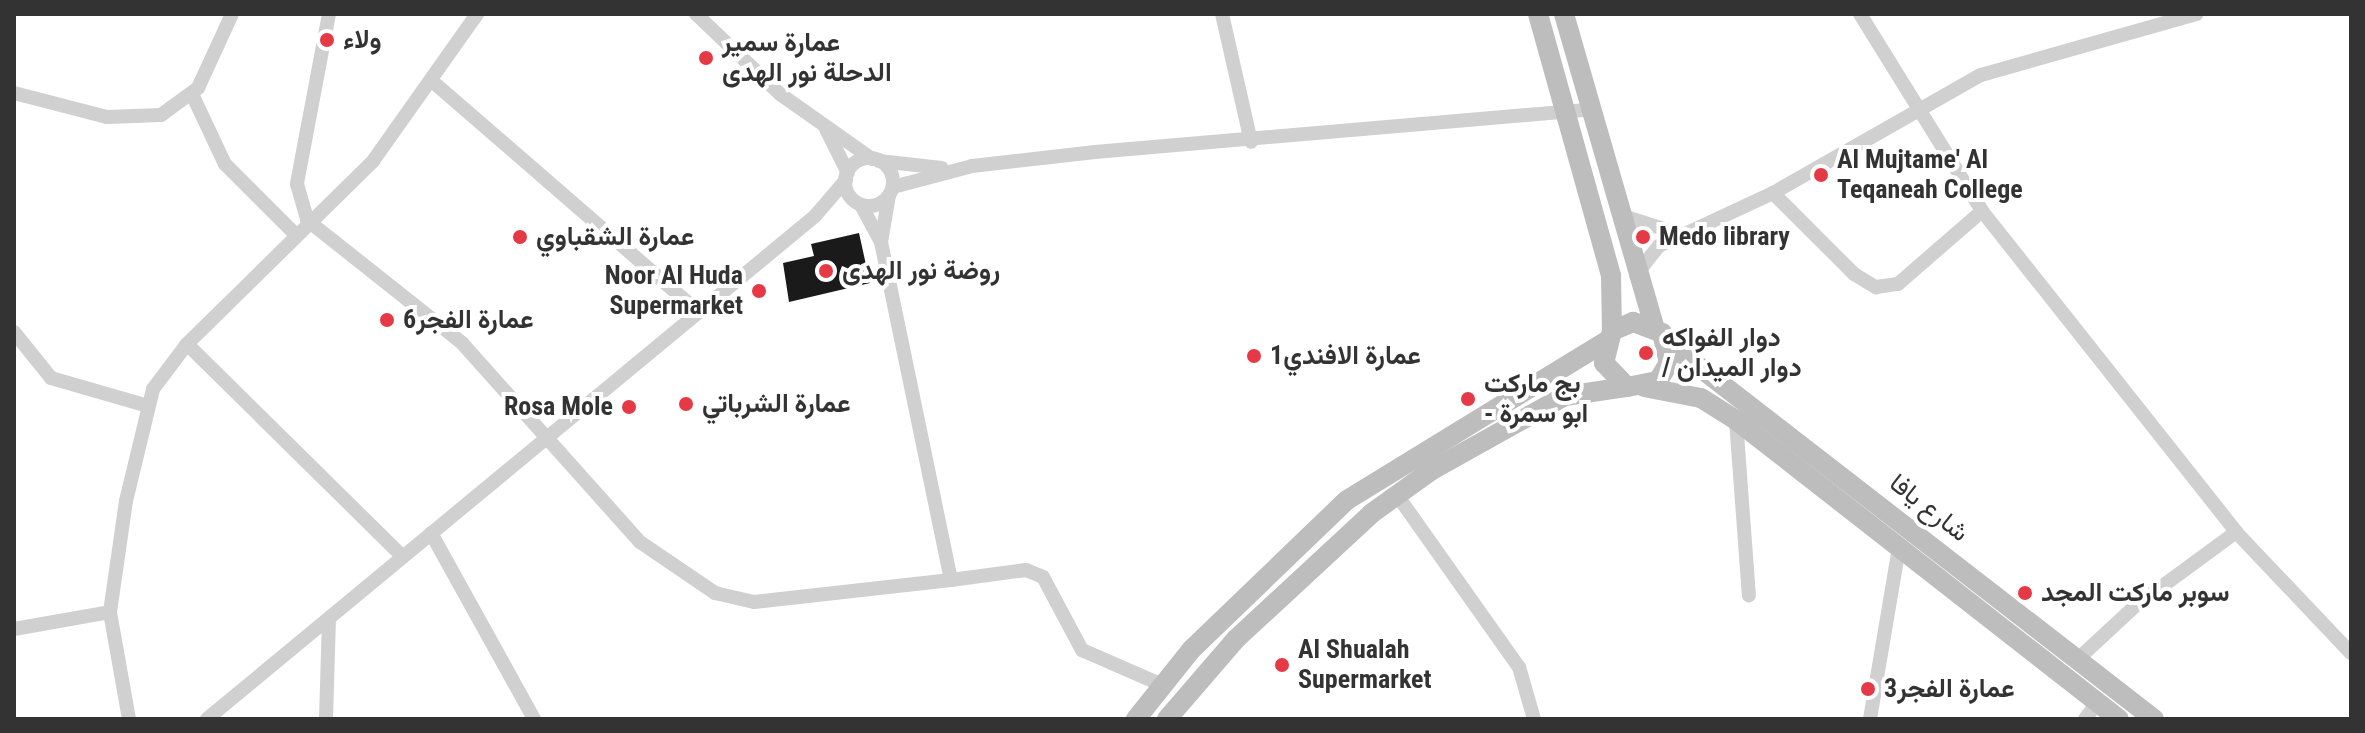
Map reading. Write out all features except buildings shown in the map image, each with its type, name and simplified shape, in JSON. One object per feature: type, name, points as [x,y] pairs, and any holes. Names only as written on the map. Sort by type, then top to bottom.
[{"type":"main road","points":[[1538,14],[1611,276],[1609,336],[1604,363],[1635,387],[1665,372],[1660,334],[1635,278],[1564,14]]},
{"type":"main road","points":[[1136,719],[1160,684],[1347,500],[1633,322],[1660,334]]},
{"type":"main road","name":"شارع يافا","points":[[1660,334],[2154,719]]},
{"type":"main road","name":"شارع يافا","points":[[1167,719],[1194,683],[1310,567],[1397,495],[1565,396],[1635,387],[1701,398],[1736,420],[2119,719]]},
{"type":"street","points":[[14,93],[134,120],[161,115],[192,94],[216,56],[232,14]]},
{"type":"street","points":[[329,14],[297,184],[307,220],[462,343],[640,542],[715,593],[754,602],[817,599],[1026,570],[1043,577],[1082,650],[1160,684]]},
{"type":"street","points":[[129,719],[110,612],[148,406],[187,344],[307,220],[373,161],[477,14]]},
{"type":"street","points":[[696,14],[780,94],[891,172],[891,191],[881,242]]},
{"type":"street","points":[[1222,14],[1251,142]]},
{"type":"street","points":[[1860,14],[1917,113],[1982,211],[2236,532],[2351,653]]},
{"type":"street","points":[[1635,278],[1644,258],[1680,234],[1773,193],[1981,75],[2160,19],[2197,14]]},
{"type":"street","points":[[432,81],[699,312]]},
{"type":"street","points":[[192,94],[225,164],[294,233]]},
{"type":"street","points":[[207,719],[815,216],[858,162],[876,160],[962,168],[1589,110]]},
{"type":"street","points":[[824,125],[858,203],[881,242],[951,580]]},
{"type":"street","points":[[815,216],[858,203],[877,205],[891,191],[962,168]]},
{"type":"street","points":[[1773,193],[1854,274],[1876,287],[1898,284],[1982,211]]},
{"type":"street","points":[[1618,214],[1680,234]]},
{"type":"street","points":[[14,332],[51,378],[148,406]]},
{"type":"street","points":[[187,344],[403,557]]},
{"type":"street","points":[[1736,420],[1749,596]]},
{"type":"street","points":[[1397,495],[1519,667],[1534,719]]},
{"type":"street","points":[[2078,659],[2134,607],[2236,532]]},
{"type":"street","points":[[431,533],[534,719]]},
{"type":"street","points":[[1870,719],[1899,547]]},
{"type":"street","points":[[14,629],[110,612]]},
{"type":"street","points":[[326,719],[329,618]]},
{"type":"street","points":[[2085,719],[2098,702]]},
{"type":"place","name":"ولاء","points":[[327,40]]},
{"type":"place","name":"عمارة سمير الدحلة نور الهدى","points":[[706,58]]},
{"type":"place","name":"Al Mujtame' Al Teqaneah College","points":[[1821,175]]},
{"type":"place","name":"عمارة الشقباوي","points":[[520,237]]},
{"type":"place","name":"Medo library","points":[[1643,237]]},
{"type":"place","name":"روضة نور الهدى","points":[[826,271]]},
{"type":"place","name":"Noor Al Huda Supermarket","points":[[759,291]]},
{"type":"place","name":"عمارة الفجر6","points":[[387,320]]},
{"type":"place","name":"دوار الفواكه / دوار الميدان","points":[[1646,353]]},
{"type":"place","name":"عمارة الافندي1","points":[[1254,356]]},
{"type":"place","name":"بج ماركت - ابو سمرة","points":[[1468,399]]},
{"type":"place","name":"عمارة الشرباتي","points":[[686,404]]},
{"type":"place","name":"Rosa Mole","points":[[629,407]]},
{"type":"place","name":"سوبر ماركت المجد","points":[[2025,593]]},
{"type":"place","name":"Al Shualah Supermarket","points":[[1282,665]]},
{"type":"place","name":"عمارة الفجر3","points":[[1868,689]]}]
